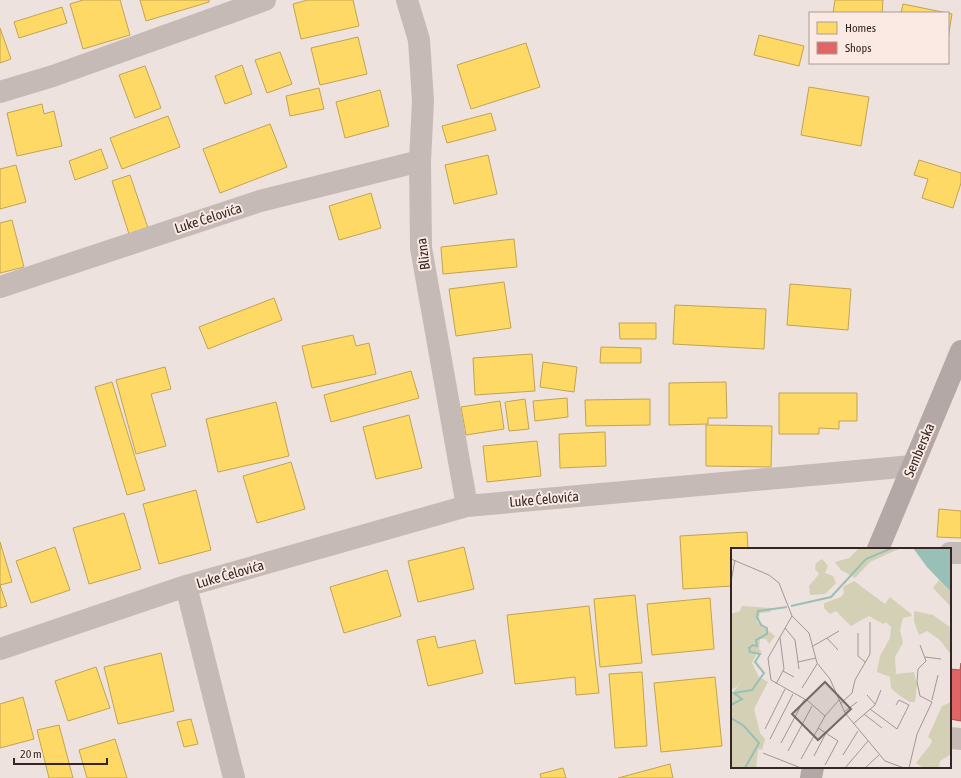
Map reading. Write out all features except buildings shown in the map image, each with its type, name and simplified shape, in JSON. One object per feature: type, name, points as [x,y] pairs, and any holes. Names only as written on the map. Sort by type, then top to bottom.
[{"type":"main road","name":"Semberska","points":[[878,548],[961,351]]},
{"type":"main road","points":[[811,778],[813,768]]},
{"type":"street","points":[[0,92],[53,76],[265,0]]},
{"type":"street","name":"Blizna","points":[[407,0],[420,40],[423,101],[420,161],[421,248],[467,506]]},
{"type":"street","name":"Luke Ćelovića","points":[[0,287],[260,201],[420,161]]},
{"type":"street","name":"Luke Ćelovića","points":[[0,649],[186,586],[467,506],[912,466]]},
{"type":"street","name":"Luke Ćelovića","points":[[186,586],[230,777]]},
{"type":"street","points":[[951,738],[961,739]]}]
